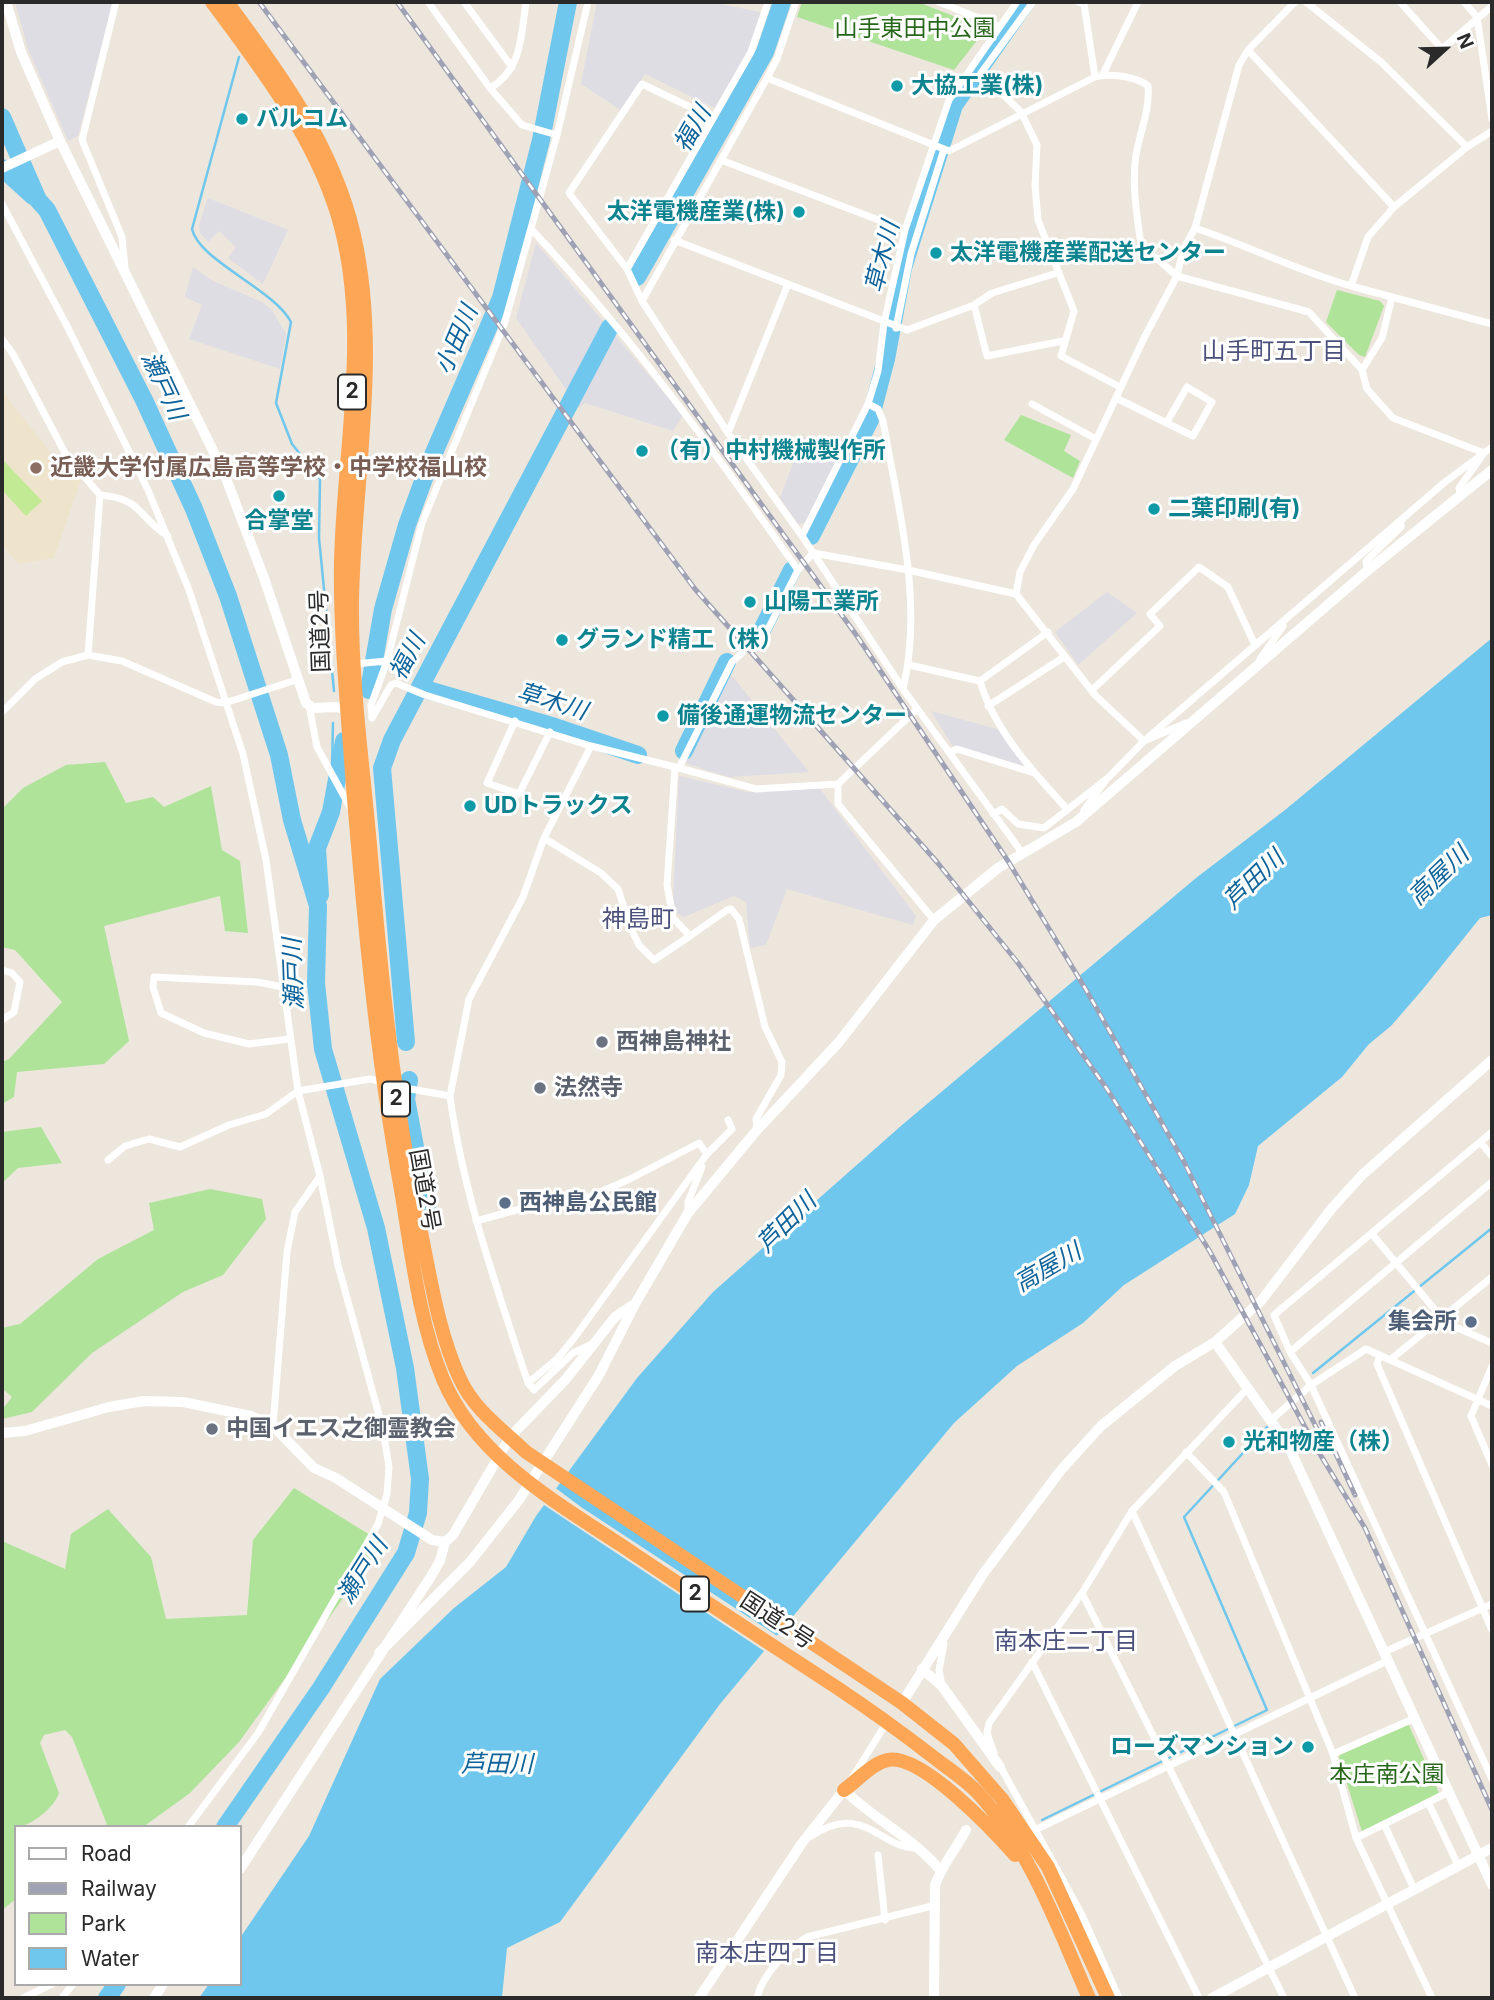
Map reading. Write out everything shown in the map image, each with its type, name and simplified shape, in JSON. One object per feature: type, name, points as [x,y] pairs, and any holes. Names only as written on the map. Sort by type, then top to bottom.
[{"type":"highway","name":"国道2号","points":[[212,2],[277,91],[306,140],[334,205],[346,251],[354,352],[341,559],[356,664]]},
{"type":"highway","name":"国道2号","points":[[227,2],[289,89],[317,136],[344,201],[357,250],[366,354],[353,558],[356,664],[383,1009],[391,1085],[432,1285],[452,1359],[471,1399],[483,1414],[526,1452],[896,1699],[954,1744],[1002,1799],[1048,1867],[1108,1998]]},
{"type":"highway","name":"国道2号","points":[[360,714],[356,819],[391,1085],[436,1359],[444,1381],[466,1420],[499,1457],[586,1522],[882,1718],[974,1788],[1005,1826],[1042,1886],[1089,1998]]},
{"type":"highway","points":[[844,1790],[874,1766],[889,1759],[906,1761],[964,1801],[988,1823],[1020,1860],[1055,1918]]},
{"type":"street","points":[[6,2],[56,143],[125,272],[224,473],[294,680],[309,705],[317,747],[356,819]]},
{"type":"street","points":[[116,2],[82,140],[122,237],[125,272]]},
{"type":"street","points":[[428,2],[490,88],[522,125],[555,135]]},
{"type":"street","points":[[490,88],[506,79],[512,67],[526,2]]},
{"type":"street","points":[[309,705],[360,714],[372,705],[422,523],[504,325],[533,231],[588,2]]},
{"type":"street","points":[[627,269],[751,52],[768,2]]},
{"type":"street","points":[[642,301],[777,59],[796,2]]},
{"type":"street","points":[[939,2],[998,26]]},
{"type":"street","points":[[977,69],[998,26],[1017,2]]},
{"type":"street","points":[[802,536],[871,406],[949,100],[1033,2]]},
{"type":"street","points":[[1078,2],[1084,4],[1099,76]]},
{"type":"street","points":[[1099,76],[1138,2]]},
{"type":"street","points":[[1016,594],[1020,572],[1034,545],[1073,489],[1120,387],[1177,276],[1182,250],[1195,228],[1206,198],[1233,79],[1248,50],[1295,2]]},
{"type":"street","points":[[1307,2],[1381,62],[1467,147]]},
{"type":"street","points":[[1400,2],[1442,49],[1492,6]]},
{"type":"street","points":[[1464,2],[1476,18],[1492,119]]},
{"type":"street","points":[[468,3],[512,67]]},
{"type":"street","points":[[1248,50],[1394,207]]},
{"type":"street","points":[[977,69],[1021,112],[1037,145],[1035,186],[1038,220],[1074,311],[1063,341],[1061,356],[1120,387]]},
{"type":"street","points":[[767,78],[949,151],[1021,112],[1099,76],[1138,78],[1147,86],[1149,104],[1136,156],[1135,183],[1142,252]]},
{"type":"street","points":[[713,118],[642,84],[569,192],[627,269],[642,301],[727,433],[802,536],[917,709],[1023,854]]},
{"type":"street","points":[[1351,286],[1367,237],[1394,207],[1467,147],[1492,131]]},
{"type":"street","points":[[2,169],[56,143]]},
{"type":"street","points":[[890,325],[905,230],[939,146]]},
{"type":"street","points":[[721,160],[905,230]]},
{"type":"street","points":[[3,208],[97,385],[168,536],[204,633],[243,754],[266,860],[289,1039],[338,1265],[383,1430],[389,1467],[387,1494],[378,1524],[258,1733],[189,1825]]},
{"type":"street","points":[[1195,228],[1250,246],[1304,272],[1492,324]]},
{"type":"street","points":[[533,231],[591,293],[646,360],[798,570]]},
{"type":"street","points":[[674,240],[907,330],[974,304],[992,293],[1057,273]]},
{"type":"street","points":[[1054,258],[1089,246],[1142,252],[1155,257],[1177,276],[1309,312],[1362,370],[1367,389],[1392,418],[1484,453]]},
{"type":"street","points":[[727,433],[788,284]]},
{"type":"street","points":[[1362,370],[1382,338],[1392,298]]},
{"type":"street","points":[[974,304],[986,356],[1063,341]]},
{"type":"street","points":[[2,340],[13,354],[66,455],[100,495],[120,497],[138,506],[153,527],[168,536]]},
{"type":"street","points":[[1116,398],[1193,436],[1212,402],[1187,387],[1167,422]]},
{"type":"street","points":[[1032,404],[1096,439]]},
{"type":"street","points":[[871,406],[883,421],[908,570],[909,665],[903,689]]},
{"type":"street","points":[[993,814],[1002,809],[1018,824],[1044,828],[1108,776],[1144,741],[1401,520],[1492,447]]},
{"type":"street","points":[[1461,495],[1460,488],[1484,453]]},
{"type":"street","points":[[379,1653],[425,1610],[470,1562],[519,1500],[599,1375],[635,1304],[688,1213],[757,1130],[839,1042],[934,920],[998,868],[1076,822],[1367,571],[1492,470]]},
{"type":"street","points":[[88,655],[100,495]]},
{"type":"street","points":[[1367,571],[1366,561],[1401,527],[1401,520]]},
{"type":"street","points":[[755,645],[762,641],[798,570],[813,553]]},
{"type":"street","points":[[813,553],[908,570],[1016,594],[1092,690],[1144,741]]},
{"type":"street","points":[[1092,690],[1160,626],[1150,614],[1199,567],[1228,587],[1255,645]]},
{"type":"street","points":[[1251,671],[1289,617]]},
{"type":"street","points":[[909,665],[980,681],[1048,632]]},
{"type":"street","points":[[690,936],[673,918],[667,886],[677,768],[732,662],[742,653]]},
{"type":"street","points":[[2,712],[35,679],[62,662],[88,655],[122,661],[216,702],[227,702],[294,680]]},
{"type":"street","points":[[988,706],[1064,657]]},
{"type":"street","points":[[356,664],[384,661]]},
{"type":"street","points":[[980,681],[988,706],[1035,773],[1067,809]]},
{"type":"street","points":[[360,714],[396,682],[425,695],[591,746],[756,789],[838,784],[917,709]]},
{"type":"street","points":[[1144,741],[1199,718]]},
{"type":"street","points":[[514,721],[487,783],[519,794],[550,732]]},
{"type":"street","points":[[591,746],[544,838],[523,897],[469,999],[450,1096],[455,1135],[476,1221],[527,1383],[534,1390],[573,1353],[596,1342]]},
{"type":"street","points":[[951,752],[957,749],[1035,773]]},
{"type":"street","points":[[1076,822],[1108,776]]},
{"type":"street","points":[[838,784],[838,804],[934,920]]},
{"type":"street","points":[[544,838],[601,873],[618,889],[639,945],[654,960],[727,909],[731,909],[739,919],[765,1027],[782,1062],[781,1075],[756,1119],[757,1130]]},
{"type":"street","points":[[2,970],[12,972],[20,982],[15,1012],[2,1020]]},
{"type":"street","points":[[283,987],[257,982],[154,977],[153,987],[161,1013],[204,1032],[249,1044],[289,1039]]},
{"type":"street","points":[[896,1699],[922,1669],[1034,1504],[1101,1426],[1175,1366],[1215,1342],[1261,1301],[1332,1208],[1362,1175],[1492,1060]]},
{"type":"street","points":[[108,1160],[125,1146],[149,1139],[180,1147],[229,1125],[266,1114],[301,1090],[391,1085],[450,1096]]},
{"type":"street","points":[[527,1383],[557,1359],[575,1337],[707,1154],[732,1129],[728,1120]]},
{"type":"street","points":[[1492,1132],[1274,1315],[1290,1352],[1311,1385],[1492,1779]]},
{"type":"street","points":[[1480,1142],[1492,1156]]},
{"type":"street","points":[[476,1221],[531,1206],[581,1200],[628,1180],[699,1143],[707,1154]]},
{"type":"street","points":[[688,1213],[688,1202],[707,1154]]},
{"type":"street","points":[[273,1426],[287,1252],[295,1212],[320,1176]]},
{"type":"street","points":[[1290,1352],[1492,1182]]},
{"type":"street","points":[[1372,1234],[1446,1323],[1492,1343]]},
{"type":"street","points":[[1390,1360],[1492,1277]]},
{"type":"street","points":[[242,1866],[424,1588],[440,1560],[445,1542],[453,1535],[510,1437],[596,1342],[615,1317],[635,1304]]},
{"type":"street","points":[[1215,1342],[1246,1390],[1288,1446],[1492,1885]]},
{"type":"street","points":[[1271,1420],[1311,1385],[1366,1349],[1492,1406]]},
{"type":"street","points":[[1380,1355],[1377,1364],[1492,1630]]},
{"type":"street","points":[[1492,1366],[1471,1416],[1492,1465]]},
{"type":"street","points":[[1000,1767],[987,1733],[989,1723],[1082,1593],[1132,1511],[1246,1390]]},
{"type":"street","points":[[2,1433],[25,1431],[109,1407],[144,1401],[183,1402],[251,1416],[273,1426],[314,1468],[432,1540],[445,1542]]},
{"type":"street","points":[[1186,1452],[1224,1492],[1333,1754],[1356,1838],[1432,1998]]},
{"type":"street","points":[[1132,1511],[1354,1998]]},
{"type":"street","points":[[424,1588],[422,1602],[425,1610]]},
{"type":"street","points":[[1082,1593],[1284,1998]]},
{"type":"street","points":[[1037,1829],[1098,1794],[1310,1695],[1492,1604]]},
{"type":"street","points":[[942,1686],[939,1670],[942,1649],[957,1614]]},
{"type":"street","points":[[1032,1661],[1199,1998]]},
{"type":"street","points":[[922,1669],[942,1686],[1000,1767],[1037,1829],[1082,1915],[1119,1998]]},
{"type":"street","points":[[699,1998],[802,1843],[844,1790],[882,1718]]},
{"type":"street","points":[[1333,1754],[1413,1719]]},
{"type":"street","points":[[844,1790],[867,1812],[921,1848],[940,1870]]},
{"type":"street","points":[[1356,1838],[1449,1792]]},
{"type":"street","points":[[1427,1802],[1458,1865]]},
{"type":"street","points":[[802,1843],[830,1827],[849,1823],[869,1827],[908,1848],[921,1848]]},
{"type":"street","points":[[1384,1824],[1414,1889]]},
{"type":"street","points":[[934,1998],[935,1885],[940,1870],[954,1853],[966,1830]]},
{"type":"street","points":[[1212,1998],[1492,1848]]},
{"type":"street","points":[[878,1855],[885,1920]]},
{"type":"street","points":[[757,1998],[759,1988],[793,1945],[807,1937],[885,1920],[936,1905]]},
{"type":"street","points":[[23,1998],[48,1986]]},
{"type":"shaded area","points":[[15,2],[113,2],[78,136],[68,141],[28,49]]},
{"type":"shaded area","points":[[597,2],[712,2],[764,13],[748,51],[715,108],[645,74],[622,111],[581,84]]},
{"type":"shaded area","points":[[208,198],[288,230],[263,284],[228,258],[236,247],[219,231],[208,242],[200,233],[199,225]]},
{"type":"shaded area","points":[[536,243],[683,415],[673,431],[585,403],[579,408],[516,318]]},
{"type":"shaded area","points":[[193,267],[213,281],[262,302],[272,310],[286,334],[280,369],[189,339],[202,305],[185,297]]},
{"type":"shaded area","name":"近畿大学付属広島高等学校・中学校福山校","points":[[2,391],[50,452],[81,480],[54,558],[19,564],[2,546]]},
{"type":"shaded area","points":[[803,437],[842,451],[806,523],[798,524],[780,498]]},
{"type":"shaded area","points":[[1107,592],[1137,613],[1078,665],[1055,632]]},
{"type":"shaded area","points":[[726,668],[809,772],[729,777],[681,762]]},
{"type":"shaded area","points":[[931,711],[1004,731],[1029,767],[952,745]]},
{"type":"shaded area","points":[[679,776],[748,792],[817,785],[916,916],[913,925],[787,889],[766,945],[750,948],[746,902],[734,896],[684,917],[677,913],[673,900]]},
{"type":"green space","name":"山手東田中公園","points":[[802,2],[918,2],[986,29],[954,70],[797,17]]},
{"type":"green space","points":[[1337,290],[1380,301],[1384,306],[1365,357],[1359,355],[1326,322]]},
{"type":"green space","points":[[1021,415],[1071,435],[1064,451],[1080,461],[1073,478],[1004,440]]},
{"type":"green space","points":[[2,459],[42,501],[26,516],[2,490]]},
{"type":"green space","points":[[105,762],[126,803],[153,797],[164,807],[211,786],[222,850],[240,861],[248,933],[225,931],[220,896],[104,926],[129,1041],[104,1064],[17,1072],[14,1097],[2,1104],[2,1062],[9,1059],[62,1002],[15,950],[2,947],[2,809],[23,788],[66,765]]},
{"type":"green space","points":[[41,1127],[62,1163],[18,1168],[2,1183],[2,1132]]},
{"type":"green space","points":[[210,1189],[262,1199],[266,1219],[223,1275],[183,1292],[92,1353],[32,1412],[2,1419],[2,1410],[12,1397],[2,1388],[2,1328],[20,1324],[98,1259],[154,1230],[149,1203]]},
{"type":"green space","points":[[294,1488],[383,1543],[239,1742],[190,1793],[146,1825],[107,1825],[72,1737],[65,1730],[44,1735],[40,1743],[59,1793],[53,1804],[41,1815],[28,1824],[14,1825],[14,1901],[2,1910],[2,1541],[65,1569],[71,1534],[108,1509],[151,1557],[166,1619],[247,1615],[253,1540]]},
{"type":"green space","name":"本庄南公園","points":[[1408,1723],[1439,1793],[1362,1832],[1339,1758],[1340,1752]]},
{"type":"water","name":"芦田川","points":[[1492,638],[1492,915],[1480,918],[1391,1026],[1369,1044],[1342,1077],[1258,1146],[1249,1185],[1235,1214],[1124,1285],[1083,1323],[1017,1366],[954,1423],[720,1704],[560,1922],[507,1948],[502,1997],[199,1998],[208,1986],[242,1986],[242,1935],[309,1836],[380,1679],[454,1608],[506,1567],[536,1516],[637,1378],[713,1292],[902,1125],[1196,878],[1285,810]]},
{"type":"pier","points":[[553,1486],[779,1637],[767,1653],[541,1503]]},
{"type":"waterway","name":"小田川","points":[[369,690],[383,609],[407,525],[430,462],[501,298],[541,140],[568,2]]},
{"type":"waterway","name":"福川","points":[[637,277],[765,52],[782,2]]},
{"type":"waterway","name":"草木川","points":[[811,536],[870,420],[886,359],[903,268],[954,105],[1026,2]]},
{"type":"waterway","points":[[239,57],[192,229],[208,252],[269,298],[291,322],[276,403],[292,444],[320,479],[319,538],[334,691]]},
{"type":"waterway","name":"瀬戸川","points":[[2,117],[38,200],[47,210],[144,400],[194,509],[228,596],[279,755],[292,820],[318,906],[316,983],[323,1049],[376,1228],[405,1368],[420,1479],[418,1513],[406,1553],[321,1688],[226,1825]]},
{"type":"waterway","points":[[2,168],[33,196]]},
{"type":"waterway","name":"福川","points":[[406,1042],[382,768],[392,740],[610,327]]},
{"type":"waterway","name":"草木川","points":[[757,640],[792,570]]},
{"type":"waterway","name":"草木川","points":[[684,751],[727,662]]},
{"type":"waterway","name":"草木川","points":[[421,688],[555,727],[638,755]]},
{"type":"waterway","points":[[332,768],[333,723]]},
{"type":"waterway","name":"小田川","points":[[320,895],[317,848],[331,812],[344,741]]},
{"type":"waterway","name":"小田川","points":[[332,779],[332,804]]},
{"type":"waterway","name":"福川","points":[[409,1080],[406,1099],[428,1216],[424,1217]]},
{"type":"waterway","points":[[1313,1373],[1492,1228]]},
{"type":"waterway","points":[[1042,1820],[1267,1710],[1184,1517],[1267,1427]]},
{"type":"waterway","name":"瀬戸川","points":[[107,1998],[116,1986]]},
{"type":"railway","points":[[259,2],[695,589],[937,862],[1018,963],[1107,1089],[1209,1250],[1318,1451],[1365,1528],[1492,1810]]},
{"type":"railway","points":[[397,2],[857,636],[1008,861],[1085,988],[1183,1160],[1320,1435]]},
{"type":"railway","points":[[1321,1422],[1355,1495]]},
{"type":"place","name":"大協工業(株)","points":[[897,86]]},
{"type":"place","name":"バルコム","points":[[242,119]]},
{"type":"place","name":"太洋電機産業(株)","points":[[799,212]]},
{"type":"place","name":"太洋電機産業配送センター","points":[[936,253]]},
{"type":"place","name":"（有）中村機械製作所","points":[[642,451]]},
{"type":"place","name":"近畿大学付属広島高等学校・中学校福山校","points":[[36,468]]},
{"type":"place","name":"合掌堂","points":[[279,496]]},
{"type":"place","name":"二葉印刷(有)","points":[[1154,509]]},
{"type":"place","name":"山陽工業所","points":[[750,602]]},
{"type":"place","name":"グランド精工（株）","points":[[562,640]]},
{"type":"place","name":"備後通運物流センター","points":[[663,716]]},
{"type":"place","name":"UDトラックス","points":[[470,806]]},
{"type":"place","name":"西神島神社","points":[[602,1042]]},
{"type":"place","name":"法然寺","points":[[540,1088]]},
{"type":"place","name":"西神島公民館","points":[[505,1203]]},
{"type":"place","name":"集会所","points":[[1471,1322]]},
{"type":"place","name":"中国イエス之御霊教会","points":[[212,1429]]},
{"type":"place","name":"光和物産（株）","points":[[1229,1442]]},
{"type":"place","name":"ローズマンション","points":[[1308,1747]]},
{"type":"district","name":"山手町五丁目","points":[[1274,352]]},
{"type":"district","name":"神島町","points":[[638,920]]},
{"type":"district","name":"南本庄二丁目","points":[[1066,1642]]},
{"type":"district","name":"南本庄四丁目","points":[[767,1954]]},
{"type":"water label","name":"高屋川","points":[[1439,876]]},
{"type":"water label","name":"高屋川","points":[[1048,1268]]}]
